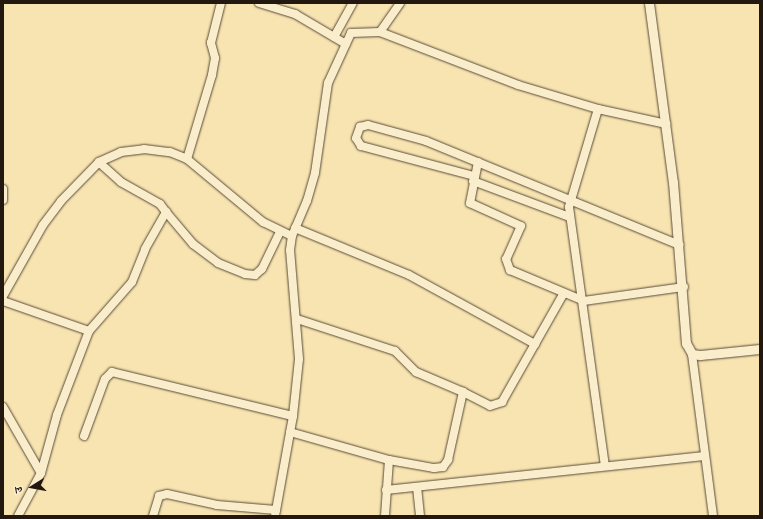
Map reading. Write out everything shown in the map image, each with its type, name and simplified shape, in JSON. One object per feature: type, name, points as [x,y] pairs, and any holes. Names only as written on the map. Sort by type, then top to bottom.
[{"type":"street","points":[[187,159],[212,75],[215,58],[211,43],[221,3]]},
{"type":"street","points":[[259,3],[295,14],[346,44]]},
{"type":"street","points":[[334,37],[353,3]]},
{"type":"street","points":[[380,32],[400,3]]},
{"type":"street","points":[[649,3],[666,124],[684,287],[686,343],[692,354],[704,456],[713,516]]},
{"type":"street","points":[[153,516],[160,496],[167,494],[217,505],[275,513],[290,432],[299,359],[297,319],[290,250],[293,232],[315,173],[328,83],[351,33],[357,31],[380,32],[518,85],[598,109],[666,124]]},
{"type":"street","points":[[598,109],[571,199],[570,217],[584,301],[605,466]]},
{"type":"street","points":[[570,217],[473,178],[361,146],[356,138],[360,127],[375,126],[478,162],[571,199],[679,245]]},
{"type":"street","points":[[3,296],[43,225],[99,162],[121,152],[144,149],[170,152],[187,159],[280,232],[293,232],[409,275],[535,344]]},
{"type":"street","points":[[99,162],[121,182],[160,204],[193,244],[218,263],[244,274],[255,275],[262,270],[280,232]]},
{"type":"street","points":[[478,162],[473,178],[470,203],[521,226],[506,259],[510,270],[584,301],[684,287]]},
{"type":"street","points":[[3,188],[3,200]]},
{"type":"street","points":[[18,516],[41,473],[57,415],[89,331],[132,282],[144,249],[166,212]]},
{"type":"street","points":[[297,319],[395,351],[416,372],[496,406],[502,402],[564,293]]},
{"type":"street","points":[[3,300],[89,331]]},
{"type":"street","points":[[692,354],[707,356],[760,348]]},
{"type":"street","points":[[84,436],[105,379],[112,372],[292,416]]},
{"type":"street","points":[[290,432],[390,460],[434,468],[443,467],[448,460],[463,392]]},
{"type":"street","points":[[3,407],[41,473]]},
{"type":"street","points":[[386,490],[704,456]]},
{"type":"street","points":[[385,516],[386,490],[390,460]]},
{"type":"street","points":[[417,487],[420,516]]}]
